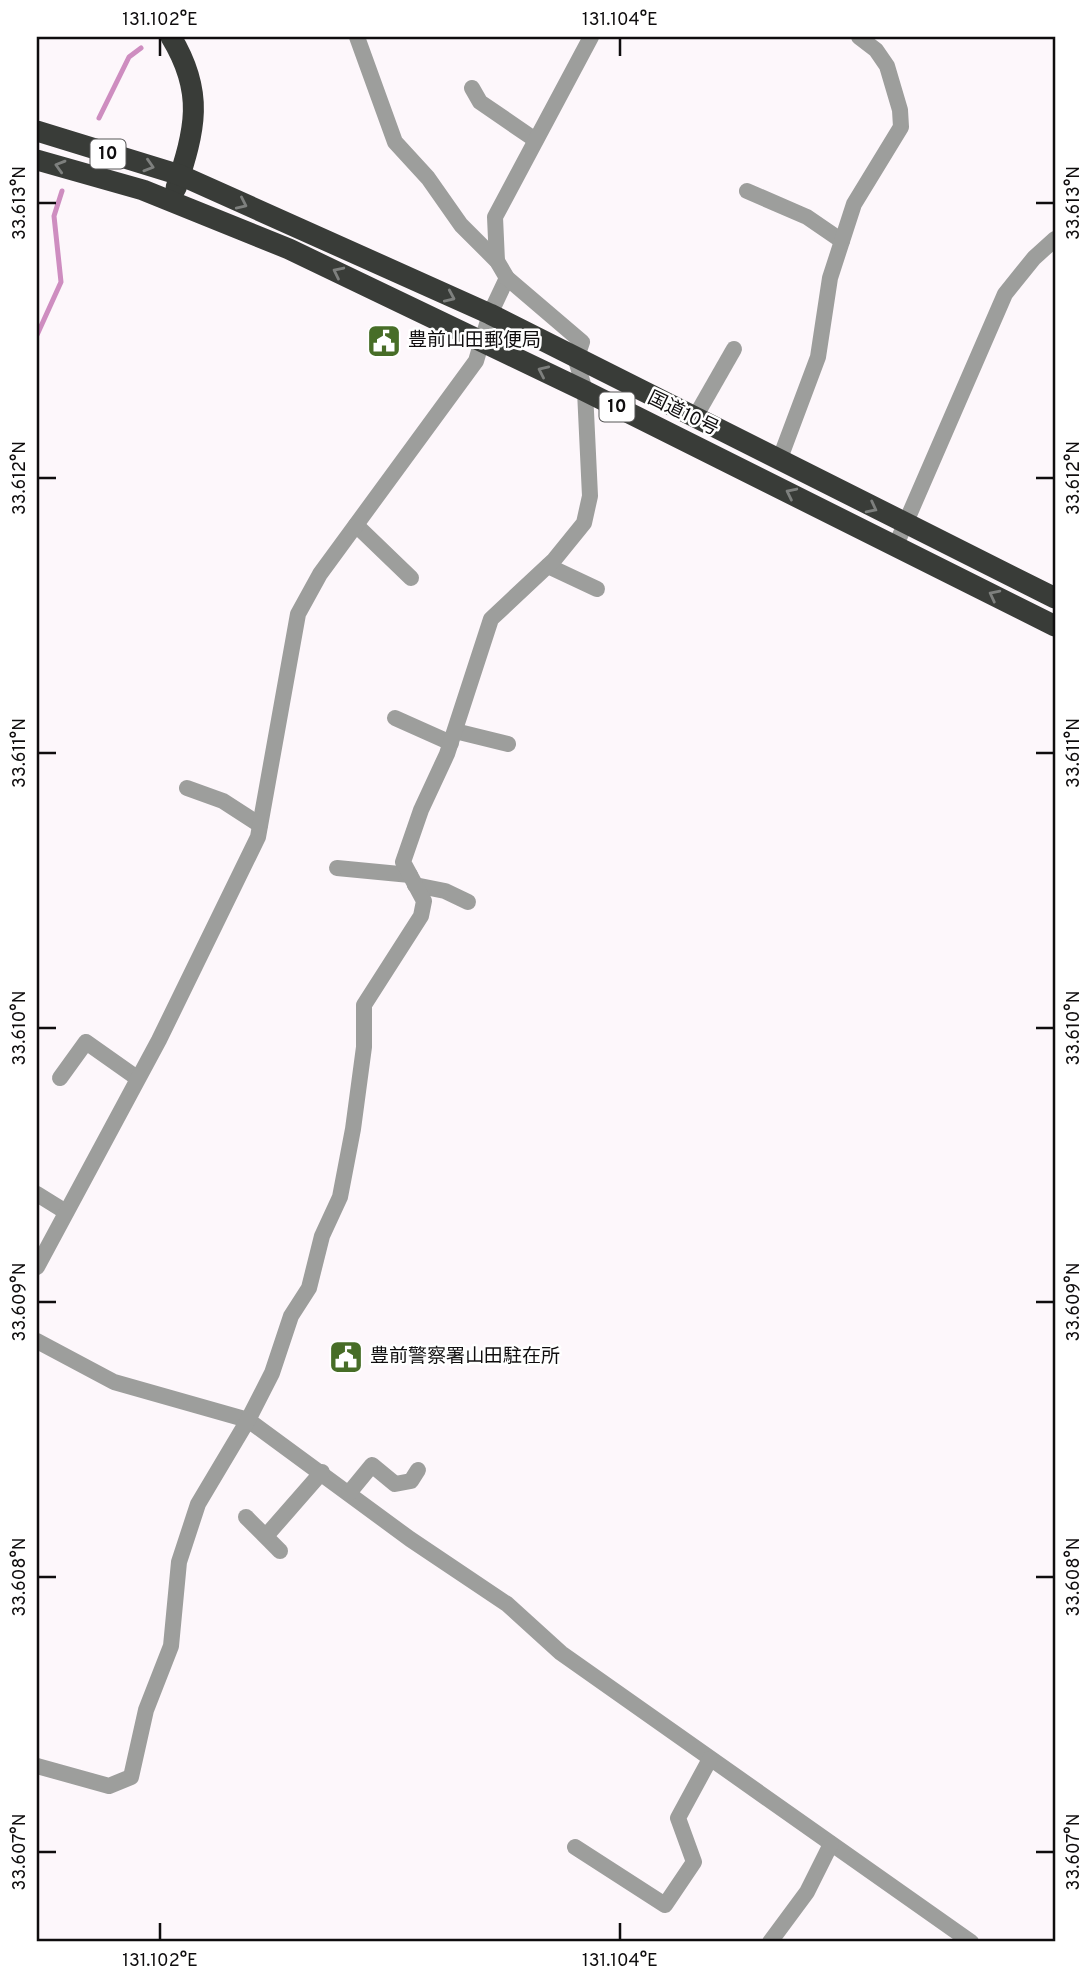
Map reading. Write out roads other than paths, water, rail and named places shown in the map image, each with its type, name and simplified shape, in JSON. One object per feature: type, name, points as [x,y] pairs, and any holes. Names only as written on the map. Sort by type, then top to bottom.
[{"type":"highway","points":[[170,37],[188,70],[192,84],[191,146],[172,202]]},
{"type":"highway","name":"国道10号","points":[[37,131],[180,176],[491,314],[576,360],[1055,598]]},
{"type":"highway","name":"国道10号","points":[[37,160],[172,202],[289,249],[585,391],[1055,626]]},
{"type":"street","points":[[37,1766],[109,1786],[131,1776],[146,1710],[171,1646],[179,1562],[198,1504],[248,1420],[272,1373],[291,1316],[309,1288],[322,1236],[340,1197],[364,1047],[364,1005],[421,916],[424,901],[403,862],[421,810],[453,737],[491,619],[548,566],[584,523],[590,496],[585,391],[576,360],[582,342],[507,278],[497,261],[461,225],[428,178],[395,142],[357,37]]},
{"type":"street","points":[[497,261],[495,217],[534,139],[591,37]]},
{"type":"street","points":[[779,461],[818,357],[830,278],[854,204],[901,127],[900,110],[887,66],[876,50],[859,37]]},
{"type":"street","points":[[472,88],[480,102],[534,139]]},
{"type":"street","points":[[747,191],[807,217],[842,241]]},
{"type":"street","points":[[896,545],[1005,294],[1034,258],[1055,239]]},
{"type":"street","points":[[37,1267],[159,1040],[258,837],[298,614],[320,574],[476,361],[491,314],[507,278]]},
{"type":"street","points":[[694,419],[734,349]]},
{"type":"street","points":[[356,524],[411,578]]},
{"type":"street","points":[[548,566],[597,589]]},
{"type":"street","points":[[395,718],[453,737],[508,744]]},
{"type":"street","points":[[187,788],[223,801],[260,825]]},
{"type":"street","points":[[337,868],[413,880],[468,902]]},
{"type":"street","points":[[60,1078],[86,1042],[137,1078]]},
{"type":"street","points":[[37,1195],[66,1212]]},
{"type":"street","points":[[37,1341],[114,1382],[248,1420],[507,1604],[561,1653],[971,1942]]},
{"type":"street","points":[[349,1493],[372,1465],[395,1484],[411,1481],[418,1470]]},
{"type":"street","points":[[266,1536],[322,1472]]},
{"type":"street","points":[[246,1517],[280,1551]]},
{"type":"street","points":[[575,1847],[665,1905],[694,1862],[678,1818],[710,1759]]},
{"type":"street","points":[[770,1942],[807,1892],[831,1844]]},
{"type":"waterway","points":[[99,118],[129,57],[141,48]]},
{"type":"waterway","points":[[37,335],[61,282],[54,216],[62,191]]},
{"type":"place","name":"豊前山田郵便局","points":[[384,341]]},
{"type":"place","name":"豊前警察署山田駐在所","points":[[346,1357]]}]
